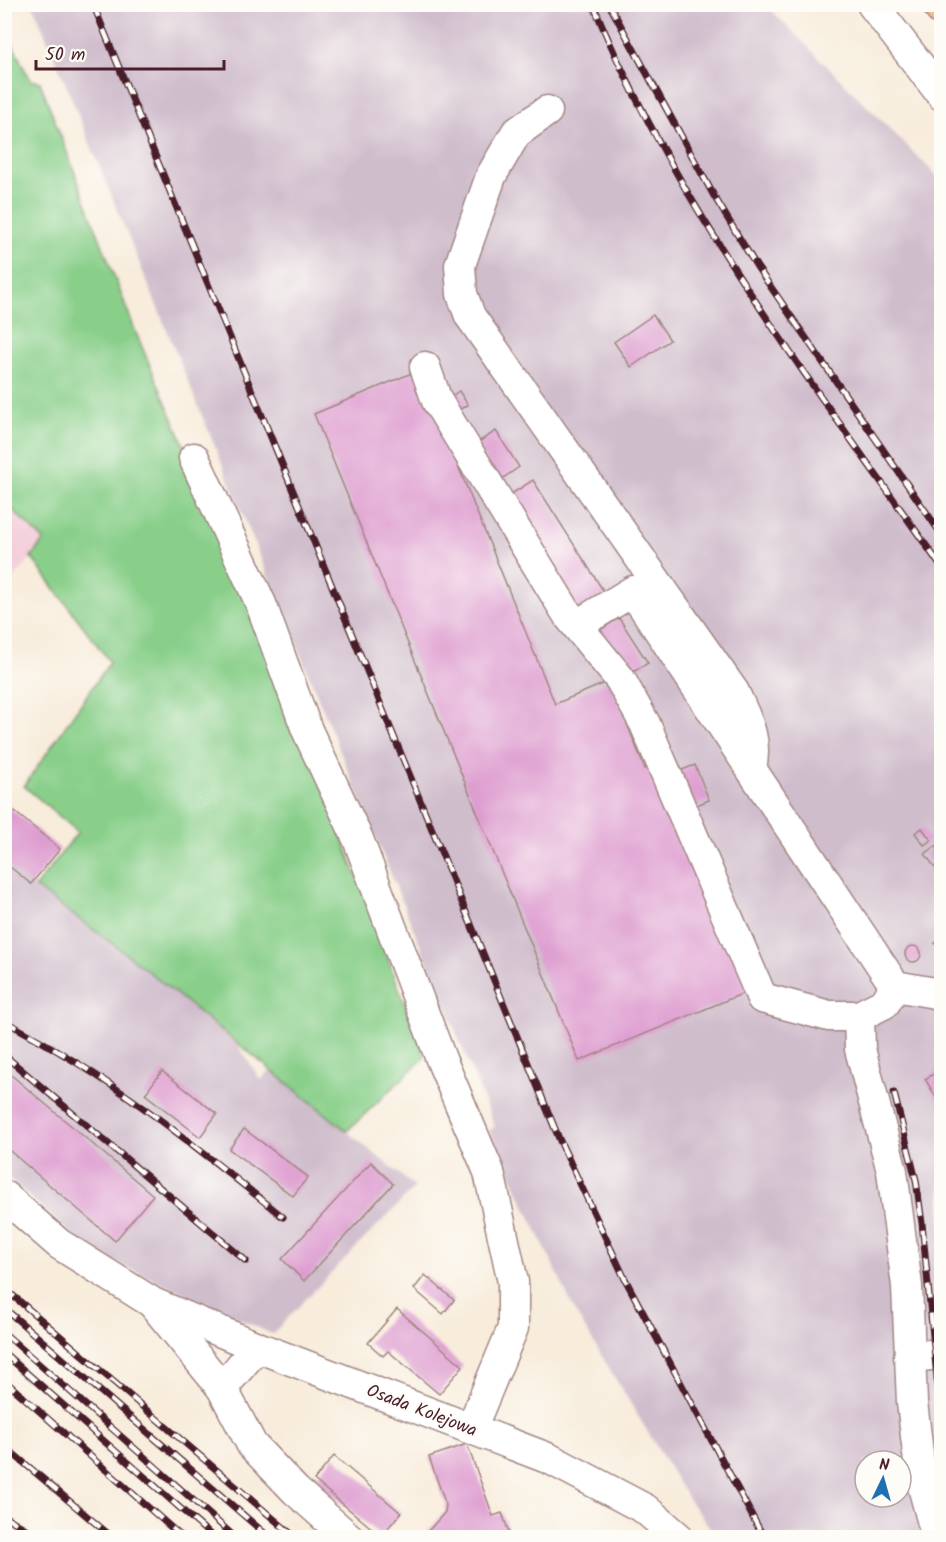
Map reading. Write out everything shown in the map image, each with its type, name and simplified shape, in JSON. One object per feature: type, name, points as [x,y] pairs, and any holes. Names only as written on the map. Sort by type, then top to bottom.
[{"type":"highway","points":[[939,4],[942,9]]},
{"type":"street","points":[[872,4],[942,94]]},
{"type":"street","points":[[547,111],[516,132],[491,176],[460,265],[462,294],[470,316],[734,692],[753,734],[755,751],[751,768]]},
{"type":"street","points":[[425,367],[437,400],[577,626],[620,679],[645,724],[762,998],[829,1016],[859,1016],[885,1003],[895,986]]},
{"type":"street","points":[[194,458],[261,604],[307,730],[358,839],[441,1059],[489,1172],[513,1282],[513,1328],[471,1429]]},
{"type":"street","points":[[577,626],[633,591],[895,986],[935,993],[942,997]]},
{"type":"street","points":[[859,1016],[860,1049],[892,1171],[907,1286],[912,1402],[921,1479],[937,1538]]},
{"type":"street","name":"Osada Kolejowa","points":[[4,1197],[59,1244],[153,1303],[256,1347],[550,1459],[645,1509],[680,1538]]},
{"type":"street","name":"Osada Kolejowa","points":[[153,1303],[222,1388],[252,1445],[296,1491],[349,1538]]},
{"type":"street","points":[[222,1388],[256,1347]]},
{"type":"street","points":[[909,1357],[942,1354]]},
{"type":"shaded area","points":[[33,5],[766,5],[941,180],[941,1537],[717,1537],[687,1497],[577,1315],[489,1130],[495,1127]]},
{"type":"shaded area","points":[[5,505],[45,540],[5,590]]},
{"type":"shaded area","points":[[4,803],[60,849],[31,884],[124,952],[235,1041],[261,1080],[271,1069],[415,1187],[272,1334],[111,1260],[77,1239],[5,1175]]},
{"type":"green space","points":[[4,27],[30,80],[40,82],[136,333],[264,631],[425,1057],[347,1131],[124,952],[35,887],[78,832],[24,786],[110,662],[31,557],[44,540],[5,503]]},
{"type":"building","points":[[653,315],[670,340],[631,367],[614,342]]},
{"type":"building","points":[[419,370],[555,704],[610,681],[645,769],[649,767],[749,991],[579,1061],[314,414]]},
{"type":"building","points":[[459,391],[468,405],[458,410],[450,397]]},
{"type":"building","points":[[496,431],[519,467],[499,481],[475,444]]},
{"type":"building","points":[[533,480],[606,595],[578,613],[505,498]]},
{"type":"building","points":[[619,618],[648,663],[628,675],[600,630]]},
{"type":"building","points":[[695,765],[709,800],[692,807],[677,772]]},
{"type":"building","points":[[4,803],[60,849],[31,884],[4,862]]},
{"type":"building","points":[[922,828],[931,840],[924,845],[915,833]]},
{"type":"building","points":[[936,846],[942,854],[942,877],[925,854]]},
{"type":"building","points":[[942,939],[942,952],[935,943]]},
{"type":"building","points":[[910,946],[916,946],[921,954],[919,960],[910,962],[905,957],[905,951]]},
{"type":"building","points":[[4,1069],[153,1195],[115,1241],[4,1146]]},
{"type":"building","points":[[942,1069],[942,1107],[925,1079]]},
{"type":"building","points":[[162,1071],[217,1114],[200,1137],[145,1094]]},
{"type":"building","points":[[244,1129],[308,1177],[293,1196],[229,1149]]},
{"type":"building","points":[[371,1162],[393,1184],[304,1281],[282,1259]]},
{"type":"building","points":[[425,1275],[454,1300],[443,1314],[414,1289]]},
{"type":"building","points":[[397,1309],[463,1366],[439,1394],[388,1351],[383,1356],[368,1343]]},
{"type":"building","points":[[467,1444],[493,1516],[502,1513],[511,1538],[422,1538],[445,1512],[446,1505],[429,1457]]},
{"type":"building","points":[[334,1456],[401,1513],[381,1536],[314,1480]]},
{"type":"railway","points":[[93,4],[560,1141],[625,1279],[764,1538]]},
{"type":"railway","points":[[593,4],[627,80],[665,153],[707,225],[798,364],[942,568]]},
{"type":"railway","points":[[609,4],[714,196],[757,267],[942,535]]},
{"type":"railway","points":[[4,1021],[80,1064],[115,1088],[183,1137],[283,1217]]},
{"type":"railway","points":[[4,1055],[246,1261]]},
{"type":"railway","points":[[894,1093],[916,1180],[942,1429]]},
{"type":"railway","points":[[4,1288],[296,1538]]},
{"type":"railway","points":[[4,1308],[270,1538]]},
{"type":"railway","points":[[4,1333],[236,1538]]},
{"type":"railway","points":[[4,1353],[214,1538]]},
{"type":"railway","points":[[4,1380],[183,1538]]},
{"type":"railway","points":[[4,1446],[113,1538]]},
{"type":"railway","points":[[4,1516],[41,1538]]}]
